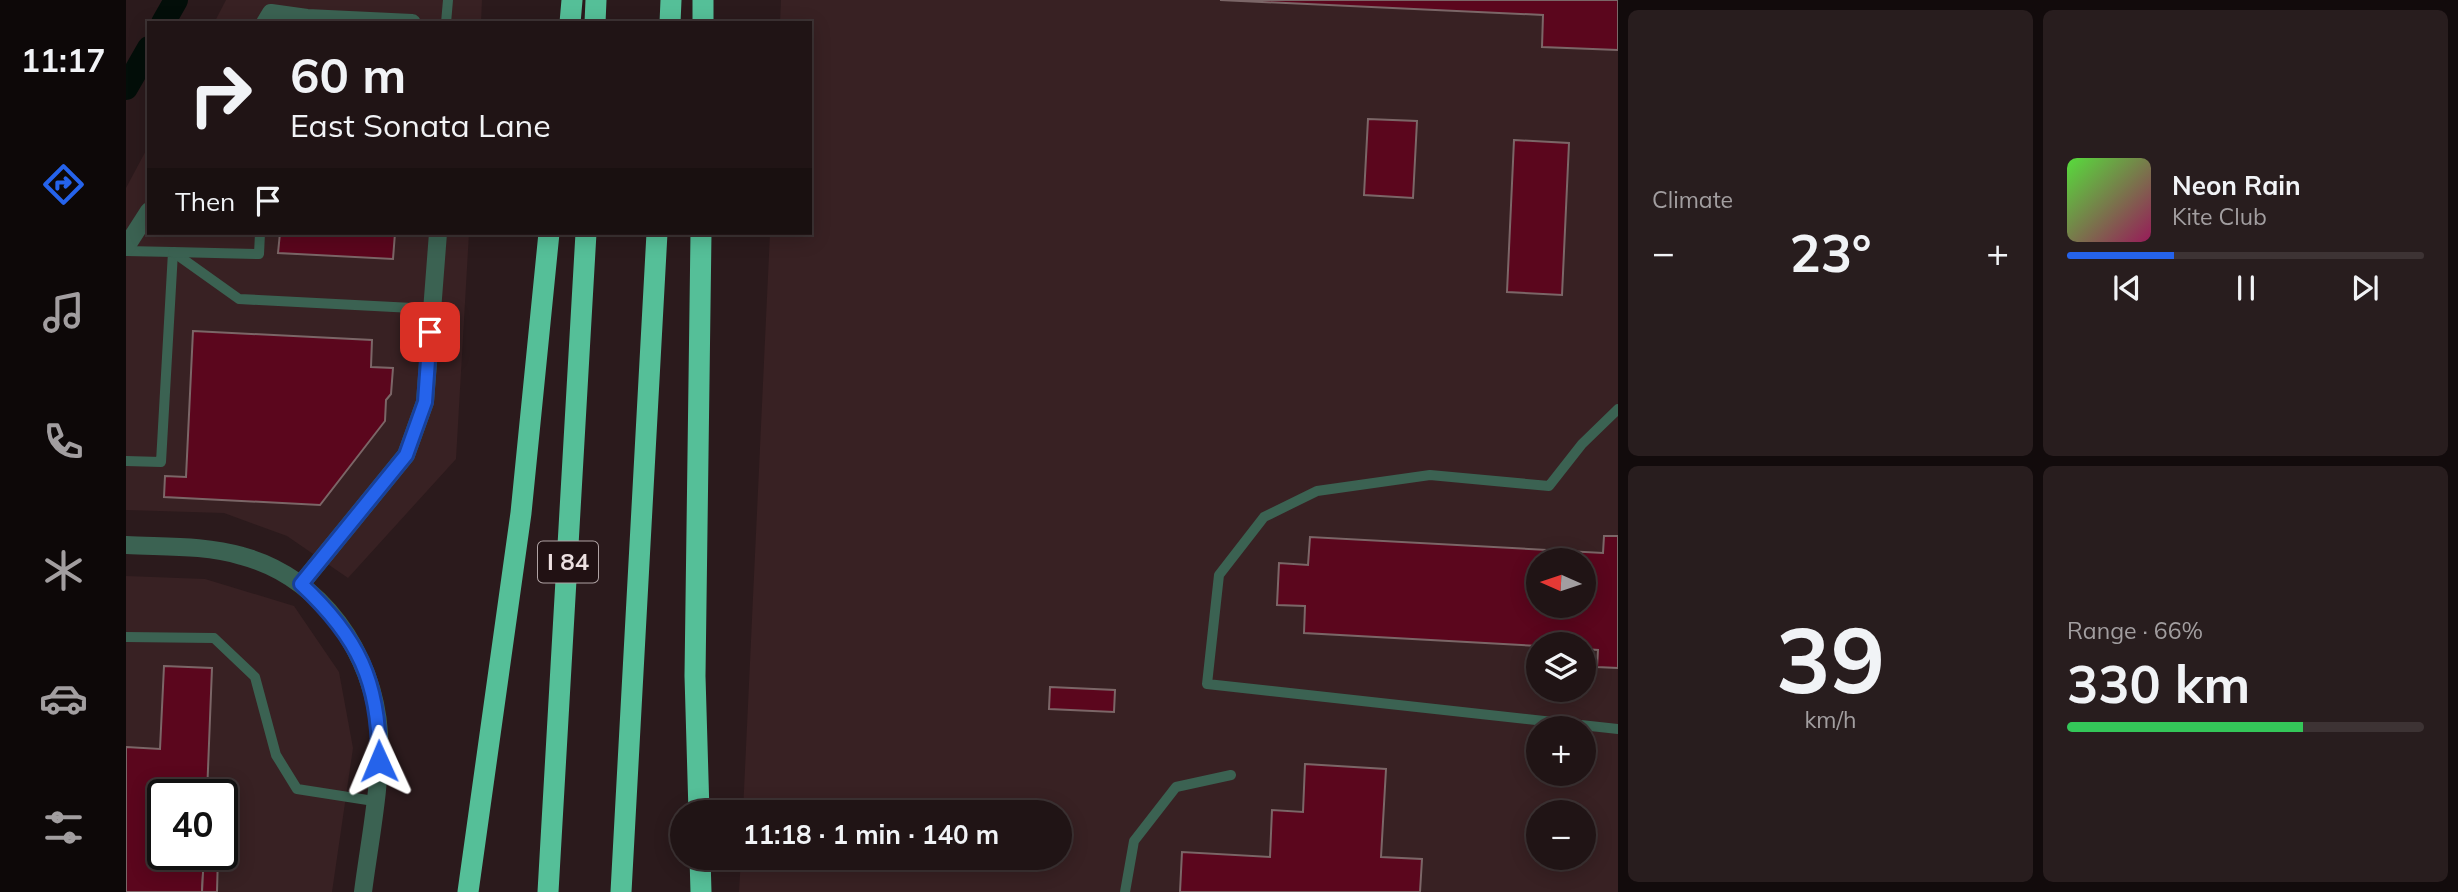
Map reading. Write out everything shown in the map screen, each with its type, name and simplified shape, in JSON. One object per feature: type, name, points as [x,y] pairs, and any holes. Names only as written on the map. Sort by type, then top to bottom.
[{"type":"highway","points":[[570,21],[572,0]]},
{"type":"highway","points":[[595,21],[596,0]]},
{"type":"highway","points":[[670,21],[671,0]]},
{"type":"highway","points":[[703,0],[703,21]]},
{"type":"highway","points":[[468,892],[521,513],[549,235]]},
{"type":"highway","name":"I 84","points":[[548,892],[586,235]]},
{"type":"highway","name":"I 84","points":[[621,892],[657,235]]},
{"type":"highway","points":[[698,800],[695,676],[701,235]]},
{"type":"highway","points":[[700,870],[701,892]]},
{"type":"street","points":[[266,21],[271,13],[370,21]]},
{"type":"street","points":[[126,249],[147,214]]},
{"type":"street","points":[[301,584],[406,455],[425,402],[438,235]]},
{"type":"street","points":[[126,545],[206,548],[244,556],[278,570],[301,584],[324,604],[340,624],[356,649],[368,676],[379,733],[379,761],[363,892]]},
{"type":"lane","points":[[446,21],[448,0]]},
{"type":"lane","points":[[126,249],[259,254],[260,235]]},
{"type":"lane","points":[[173,252],[239,299],[432,309]]},
{"type":"lane","points":[[126,461],[160,462],[173,252]]},
{"type":"lane","points":[[1618,410],[1582,444],[1549,486],[1430,475],[1317,491],[1264,517],[1219,575],[1208,684],[1618,729]]},
{"type":"lane","points":[[1606,422],[1618,429]]},
{"type":"lane","points":[[126,637],[215,638],[255,677],[276,755],[297,789],[374,801]]},
{"type":"lane","points":[[1125,892],[1134,841],[1176,787],[1231,775]]},
{"type":"shaded area","points":[[226,0],[482,0],[481,21],[215,21]]},
{"type":"shaded area","points":[[781,0],[1618,0],[1618,892],[739,892],[740,870],[1072,870],[1072,800],[744,800],[770,235],[812,235],[812,21],[780,21]]},
{"type":"shaded area","points":[[147,149],[147,235],[469,235],[456,459],[348,578],[287,536],[224,513],[126,510],[126,188]]},
{"type":"shaded area","points":[[126,576],[205,579],[294,606],[339,672],[353,748],[332,892],[126,892]]},
{"type":"building","points":[[1220,0],[1618,0],[1618,50],[1542,47],[1543,15]]},
{"type":"building","points":[[1368,119],[1417,121],[1413,198],[1364,195]]},
{"type":"building","points":[[1514,140],[1569,143],[1562,295],[1507,292]]},
{"type":"building","points":[[280,235],[395,235],[393,259],[278,253]]},
{"type":"building","points":[[193,331],[372,340],[371,367],[393,368],[391,394],[386,400],[385,421],[320,505],[164,497],[165,476],[186,477]]},
{"type":"building","points":[[1604,536],[1618,536],[1618,668],[1597,667],[1596,632],[1526,632],[1526,645],[1304,633],[1305,606],[1277,605],[1279,563],[1308,565],[1310,537],[1526,549],[1526,618],[1596,618],[1596,553],[1603,553]]},
{"type":"building","points":[[164,666],[212,668],[208,779],[147,779],[147,870],[203,870],[202,892],[126,892],[126,747],[160,749]]},
{"type":"building","points":[[1050,687],[1115,690],[1114,712],[1049,709]]},
{"type":"building","points":[[1305,764],[1386,769],[1381,857],[1422,859],[1420,892],[1180,892],[1182,852],[1270,857],[1272,810],[1303,812]]},
{"type":"building","points":[[203,870],[218,870],[217,892],[202,892]]},
{"type":"waterway","points":[[164,21],[176,0]]},
{"type":"waterway","points":[[126,88],[147,51]]},
{"type":"route","points":[[379,761],[379,733],[368,676],[356,649],[340,624],[324,604],[301,584],[406,455],[425,402],[430,332]]}]
